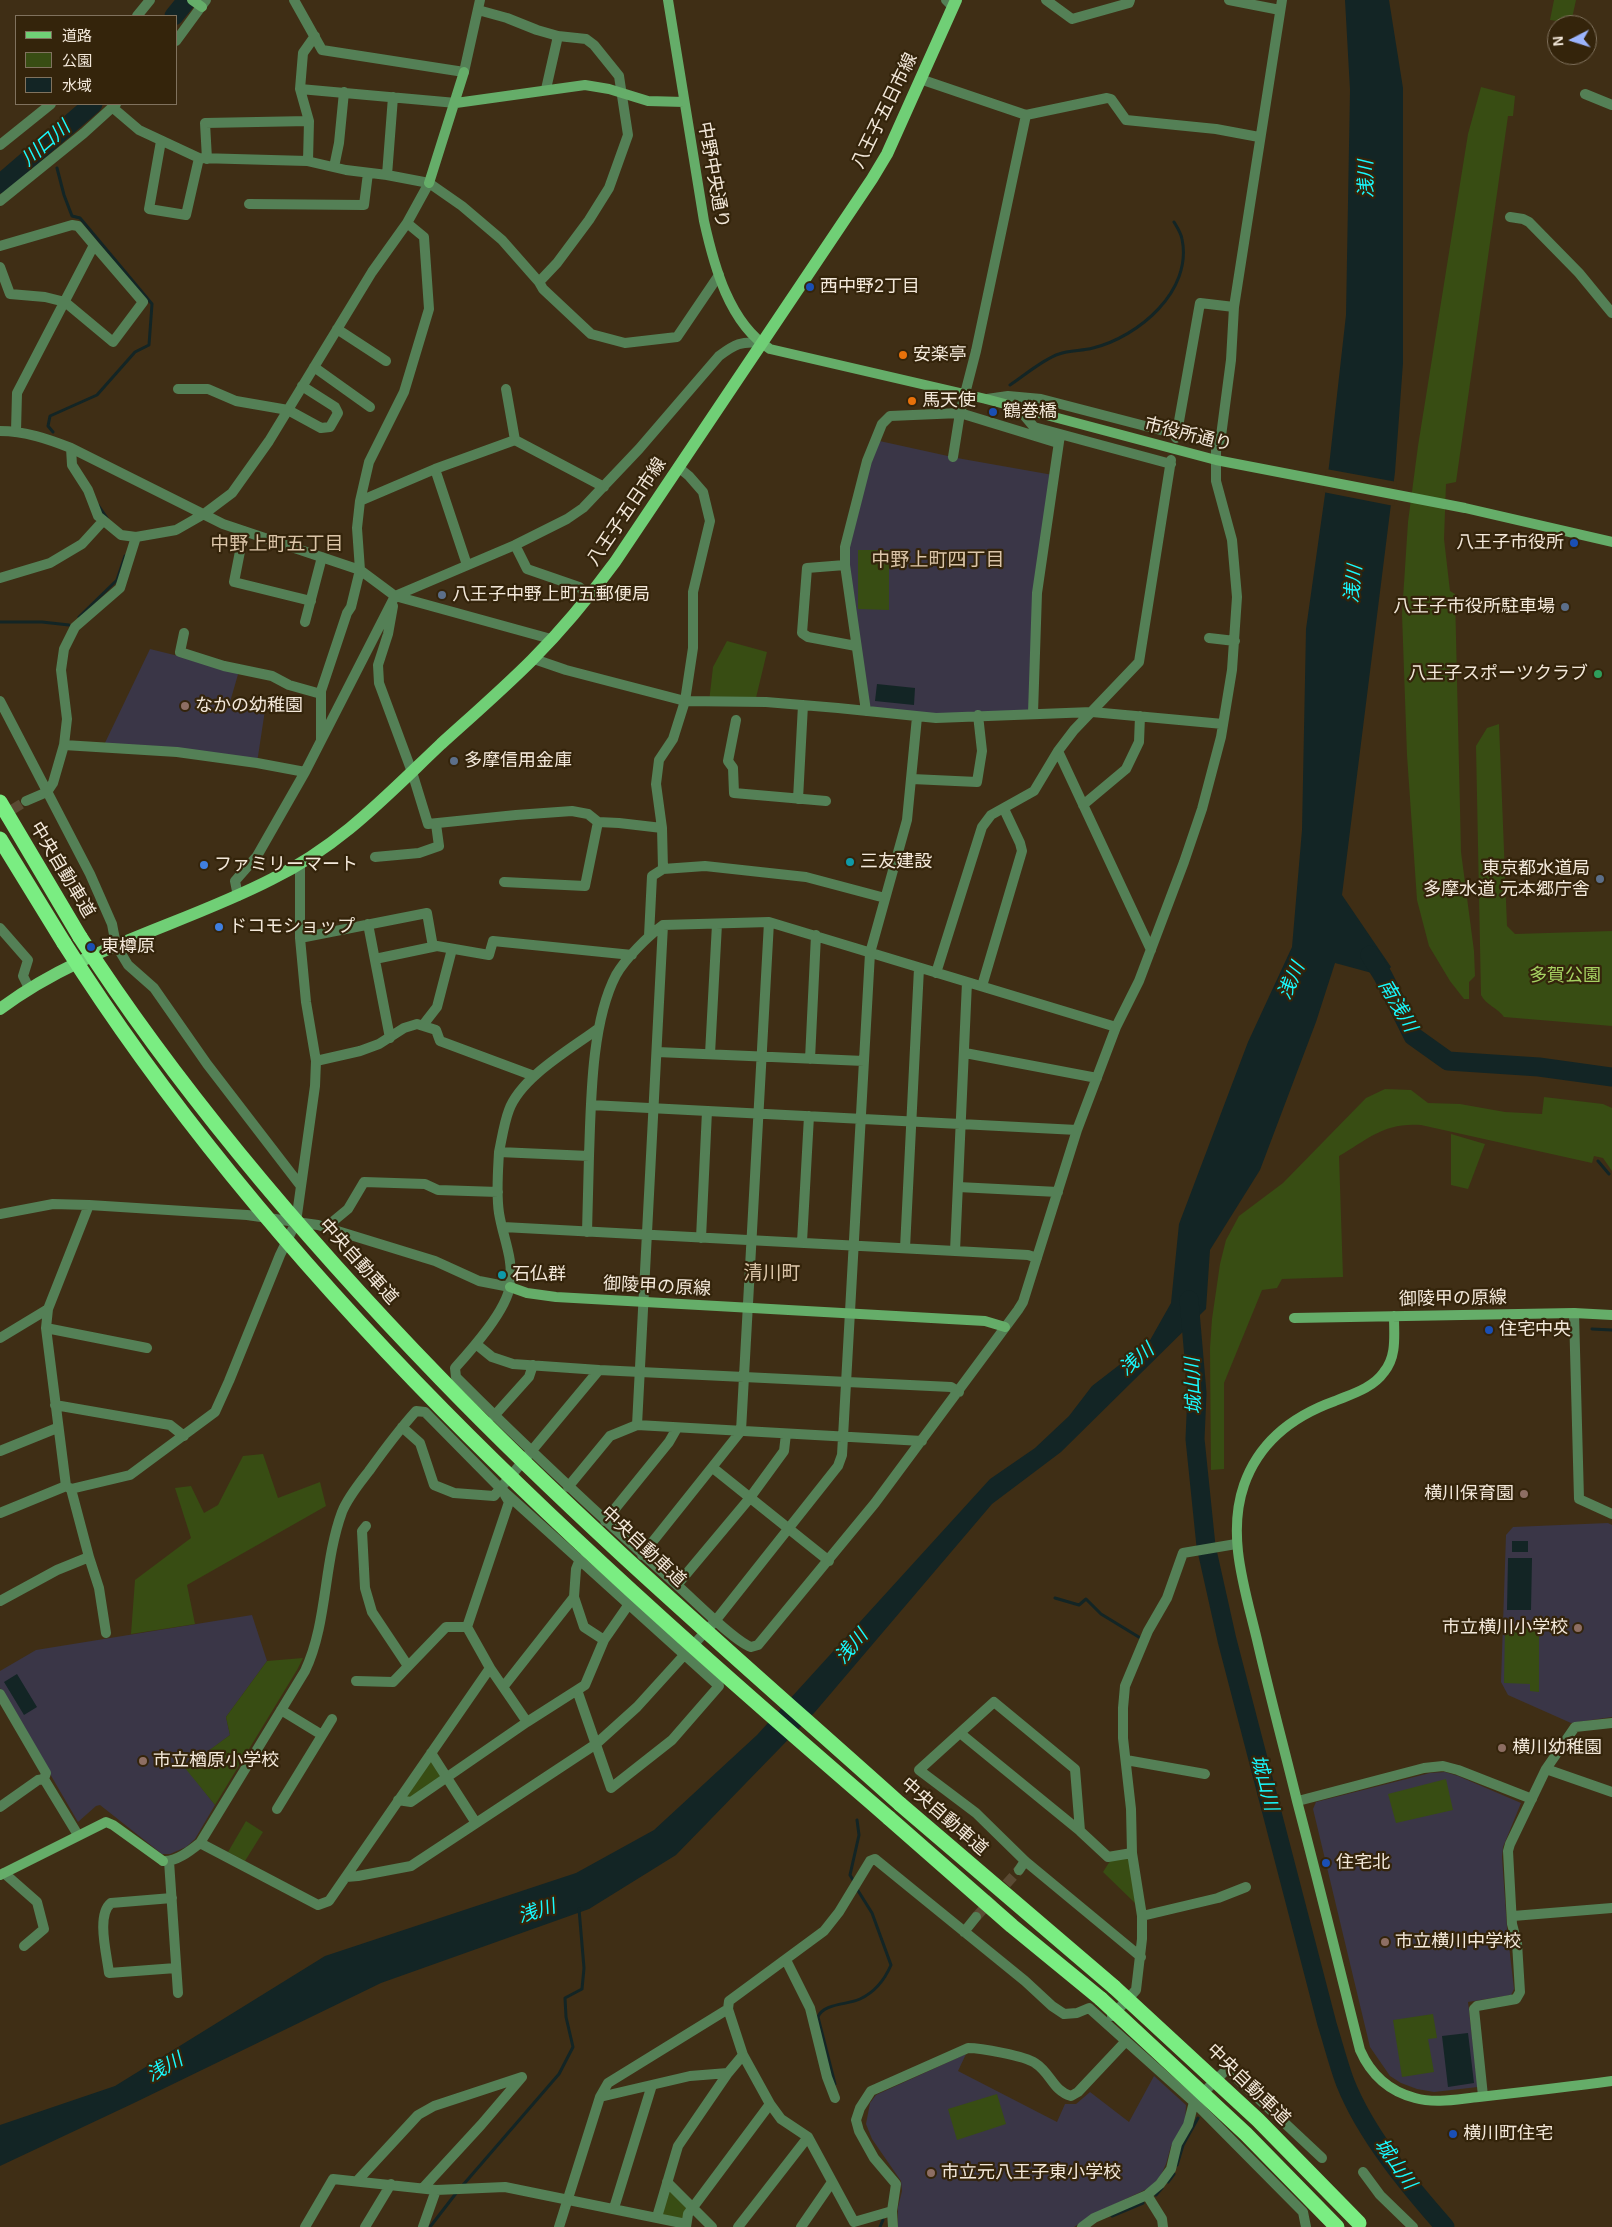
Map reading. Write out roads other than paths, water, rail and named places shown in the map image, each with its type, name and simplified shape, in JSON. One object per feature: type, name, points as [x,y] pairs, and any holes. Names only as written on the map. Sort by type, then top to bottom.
[{"type":"highway","name":"中央自動車道","points":[[0,802],[80,937],[112,984],[237,1150],[348,1280],[441,1380],[528,1466],[637,1568],[900,1804],[1114,1987],[1258,2120],[1361,2225]]},
{"type":"highway","name":"中央自動車道","points":[[0,839],[91,986],[150,1070],[250,1199],[332,1294],[426,1394],[623,1583],[753,1700],[1012,1926],[1101,1999],[1253,2141],[1337,2227]]},
{"type":"main road","name":"八王子五日市線","points":[[0,1010],[29,988],[50,976],[116,946],[238,896],[324,850],[380,805],[412,772],[534,659],[615,562],[875,174],[887,154],[951,2]]},
{"type":"street","points":[[138,15],[150,0]]},
{"type":"street","points":[[294,0],[322,50],[464,72]]},
{"type":"street","name":"中野中央通り","points":[[668,0],[704,221],[711,253],[719,275],[742,321],[761,343]]},
{"type":"street","points":[[1046,0],[1072,19],[1129,3],[1130,0]]},
{"type":"street","points":[[599,1028],[534,1076],[516,1096],[508,1110],[499,1152],[498,1192],[499,1214],[510,1255],[510,1287],[504,1302],[476,1344],[455,1368],[456,1377],[531,1452],[642,1555],[747,1646],[755,1647],[829,1561],[959,1392],[1023,1302],[1077,1130],[1116,1027],[1139,981],[1202,809],[1223,724],[1235,642],[1237,597],[1235,568],[1230,530],[1218,490],[1219,460],[1232,360],[1234,307],[1281,5],[1229,0]]},
{"type":"street","points":[[178,38],[200,3]]},
{"type":"street","points":[[71,448],[72,465],[88,490],[98,516],[121,535],[136,537],[176,530],[204,514],[232,493],[269,441],[372,272],[407,223],[429,183],[456,103],[479,5],[558,36],[586,39],[594,45],[619,76],[628,136],[609,188],[589,220],[557,263],[539,282]]},
{"type":"street","points":[[308,161],[309,121],[300,89],[303,53],[315,36]]},
{"type":"street","points":[[546,89],[558,36]]},
{"type":"street","points":[[920,79],[1026,115],[1107,98],[1111,99],[1126,120],[1216,128],[1259,137]]},
{"type":"street","points":[[300,89],[456,103],[585,85],[622,93],[648,102],[684,102]]},
{"type":"street","points":[[334,167],[339,143],[344,92]]},
{"type":"street","points":[[1585,94],[1612,105]]},
{"type":"street","points":[[387,175],[393,96]]},
{"type":"street","points":[[0,144],[50,105]]},
{"type":"street","points":[[0,201],[114,105],[139,130],[203,159],[308,161],[429,183],[462,206],[502,240],[539,282],[542,289],[591,334],[625,342],[677,337],[719,275]]},
{"type":"street","points":[[953,457],[960,412],[966,395],[1026,115]]},
{"type":"street","points":[[161,141],[149,209],[186,215],[203,159],[205,123],[309,121]]},
{"type":"street","points":[[248,204],[364,205],[368,172]]},
{"type":"street","points":[[1510,217],[1528,222],[1579,273],[1612,313]]},
{"type":"street","points":[[321,740],[321,694],[347,613],[351,607],[360,570],[357,528],[360,501],[369,462],[404,392],[429,309],[424,237],[407,223]]},
{"type":"street","points":[[0,246],[72,225],[78,226],[143,302],[113,342],[64,302],[45,297],[10,294],[0,267]]},
{"type":"street","points":[[16,431],[17,393],[94,245]]},
{"type":"street","points":[[986,399],[1008,396],[1041,399],[1176,436],[1200,303],[1234,307]]},
{"type":"street","points":[[337,329],[386,361]]},
{"type":"street","points":[[238,896],[235,881],[257,856],[305,772],[395,596],[515,545],[567,519],[583,508],[604,487],[719,356],[732,347],[745,342],[761,343]]},
{"type":"street","name":"市役所通り","points":[[761,343],[780,353],[986,399],[1219,460],[1465,508],[1612,542]]},
{"type":"street","points":[[314,367],[370,407]]},
{"type":"street","points":[[178,389],[208,389],[236,401],[288,410],[321,428],[330,427],[338,413],[335,407],[302,386]]},
{"type":"street","points":[[506,389],[514,440]]},
{"type":"street","points":[[1018,408],[1034,427],[1059,439]]},
{"type":"street","points":[[866,711],[844,547],[867,461],[882,424],[890,416],[960,412],[1059,439],[1171,462],[1140,662],[1058,751],[1034,791],[991,815],[982,827],[936,973]]},
{"type":"street","points":[[0,431],[16,431],[47,438],[71,448],[204,514],[244,531],[360,570],[395,596],[551,639]]},
{"type":"street","points":[[1032,713],[1037,593],[1059,439]]},
{"type":"street","points":[[360,501],[436,469],[514,440],[604,487]]},
{"type":"street","points":[[663,869],[662,828],[656,784],[659,760],[673,739],[685,701],[693,648],[693,592],[710,521],[703,492],[689,476],[678,468]]},
{"type":"street","points":[[436,469],[466,565]]},
{"type":"street","points":[[0,578],[50,563],[82,544],[103,521]]},
{"type":"street","points":[[244,531],[234,582],[311,601]]},
{"type":"street","points":[[26,800],[47,792],[53,783],[64,745],[67,719],[61,670],[64,649],[75,628],[120,588],[136,537]]},
{"type":"street","points":[[515,545],[527,569],[579,587],[589,595]]},
{"type":"street","points":[[305,622],[322,558]]},
{"type":"street","points":[[845,565],[807,568],[802,633],[808,637],[856,646]]},
{"type":"street","points":[[395,596],[388,634],[378,665],[378,673],[381,692],[412,772],[428,824],[516,814],[572,811],[588,814],[598,822],[662,828]]},
{"type":"street","points":[[184,633],[180,652],[224,666],[272,676],[289,685],[321,694]]},
{"type":"street","points":[[1209,638],[1235,642]]},
{"type":"street","points":[[534,659],[566,670],[685,701],[803,705],[936,718],[1092,712],[1223,724]]},
{"type":"street","points":[[0,701],[90,874],[112,924],[116,946],[128,965],[154,988],[207,1064],[300,1185]]},
{"type":"street","points":[[798,799],[803,705]]},
{"type":"street","points":[[912,779],[977,782],[982,751],[978,715]]},
{"type":"street","points":[[1083,805],[1126,769],[1139,742],[1140,716]]},
{"type":"street","points":[[346,1877],[411,1866],[596,1744],[637,1707],[683,1654],[716,1620],[838,1466],[842,1455],[847,1380],[870,953],[906,820],[912,779],[917,717]]},
{"type":"street","points":[[736,720],[728,761],[733,768],[734,793],[826,801]]},
{"type":"street","points":[[64,745],[200,754],[305,772]]},
{"type":"street","points":[[1058,751],[1151,950]]},
{"type":"street","points":[[982,986],[1022,851],[1004,809]]},
{"type":"street","points":[[504,882],[585,886],[598,822]]},
{"type":"street","points":[[375,857],[419,852],[439,846],[436,824]]},
{"type":"street","points":[[0,1513],[68,1487],[130,1475],[214,1412],[229,1381],[280,1255],[296,1222],[315,1086],[316,1061],[306,1002],[300,938],[300,864]]},
{"type":"street","points":[[649,936],[652,876],[663,869],[705,866],[806,877],[885,898]]},
{"type":"street","points":[[300,938],[427,913],[434,947]]},
{"type":"street","points":[[587,1232],[591,1105],[600,1016],[617,974],[649,936],[663,925],[769,922],[1116,1027]]},
{"type":"street","points":[[642,1555],[741,1431],[769,922]]},
{"type":"street","points":[[368,924],[390,1038]]},
{"type":"street","points":[[710,1054],[717,924]]},
{"type":"street","points":[[637,1425],[663,925]]},
{"type":"street","points":[[0,928],[28,960],[23,976],[29,988]]},
{"type":"street","points":[[810,1059],[816,935]]},
{"type":"street","points":[[375,959],[434,947],[452,948],[489,955],[493,941],[632,956]]},
{"type":"street","points":[[423,1025],[437,1008],[452,948]]},
{"type":"street","points":[[905,1248],[919,968]]},
{"type":"street","points":[[956,1251],[960,1124],[968,982]]},
{"type":"street","points":[[316,1061],[360,1051],[390,1038],[404,1028],[417,1024],[436,1030],[440,1042],[534,1076]]},
{"type":"street","points":[[657,1052],[864,1061]]},
{"type":"street","points":[[964,1053],[1097,1078]]},
{"type":"street","points":[[591,1105],[1077,1130]]},
{"type":"street","points":[[700,1238],[707,1111]]},
{"type":"street","points":[[802,1242],[809,1116]]},
{"type":"street","points":[[499,1152],[589,1156]]},
{"type":"street","points":[[321,1227],[348,1209],[364,1182],[425,1184],[438,1190],[498,1192]]},
{"type":"street","points":[[958,1187],[1058,1192]]},
{"type":"street","name":"御陵甲の原線","points":[[0,1214],[44,1205],[89,1205],[230,1214],[321,1227],[435,1261],[479,1281],[510,1287],[527,1293],[643,1303],[985,1321],[1005,1327]]},
{"type":"street","points":[[89,1205],[48,1309],[46,1328],[57,1428],[68,1487],[99,1588],[106,1633]]},
{"type":"street","points":[[503,1227],[1028,1255],[1037,1258]]},
{"type":"street","points":[[0,1338],[48,1309]]},
{"type":"street","points":[[1574,1313],[1580,1500],[1612,1514]]},
{"type":"street","name":"御陵甲の原線","points":[[1294,1318],[1574,1313],[1612,1315]]},
{"type":"street","points":[[1394,1316],[1393,1354],[1385,1372],[1369,1386],[1309,1411],[1281,1430],[1259,1455],[1249,1472],[1240,1498],[1237,1515],[1236,1544],[1265,1676],[1360,2050],[1367,2065],[1382,2083],[1402,2094],[1437,2101],[1612,2081]]},
{"type":"street","points":[[46,1328],[147,1348]]},
{"type":"street","points":[[476,1344],[492,1357],[513,1364],[599,1370],[847,1380],[951,1387],[959,1392]]},
{"type":"street","points":[[494,1416],[529,1376],[532,1365]]},
{"type":"street","points":[[402,1427],[420,1443],[434,1485],[454,1493],[494,1496],[599,1370]]},
{"type":"street","points":[[425,1412],[456,1377]]},
{"type":"street","points":[[55,1405],[170,1425],[184,1436]]},
{"type":"street","points":[[166,1861],[188,1852],[200,1843],[312,1656],[333,1547],[342,1511],[351,1495],[416,1411],[425,1412],[500,1488],[719,1686],[672,1740],[611,1788],[578,1690]]},
{"type":"street","points":[[568,1486],[610,1436],[637,1425],[922,1441]]},
{"type":"street","points":[[0,1451],[57,1428]]},
{"type":"street","points":[[606,1521],[669,1442],[677,1428]]},
{"type":"street","points":[[677,1585],[749,1499],[784,1451],[786,1434]]},
{"type":"street","points":[[713,1468],[749,1499],[829,1561]]},
{"type":"street","points":[[500,1488],[510,1502],[467,1627],[490,1668],[527,1722]]},
{"type":"street","points":[[366,1526],[362,1531],[365,1588],[372,1612],[408,1666]]},
{"type":"street","points":[[1107,2022],[1136,1990],[1140,1957],[1142,1916],[1132,1853],[1122,1708],[1125,1686],[1148,1631],[1167,1598],[1183,1553],[1236,1544]]},
{"type":"street","points":[[0,1601],[41,1578],[89,1557]]},
{"type":"street","points":[[580,1559],[576,1569],[574,1597],[584,1626],[604,1640]]},
{"type":"street","points":[[504,1686],[574,1597]]},
{"type":"street","points":[[398,1800],[411,1802],[527,1722],[585,1685],[604,1640],[629,1604]]},
{"type":"street","points":[[356,1681],[393,1682],[446,1627],[467,1627]]},
{"type":"street","points":[[200,1843],[318,1905],[329,1901],[490,1668]]},
{"type":"street","points":[[0,1694],[46,1773],[44,1779],[78,1835]]},
{"type":"street","points":[[1080,1831],[1075,1769],[994,1702],[920,1770],[976,1813],[1025,1861],[1140,1957]]},
{"type":"street","points":[[281,1710],[322,1735]]},
{"type":"street","points":[[277,1809],[294,1792],[332,1719]]},
{"type":"street","points":[[1483,2096],[1474,2009],[1477,2006],[1516,1999],[1520,1992],[1508,1850],[1546,1769],[1575,1727],[1612,1723]]},
{"type":"street","points":[[960,1732],[1080,1831],[1108,1857],[1132,1853]]},
{"type":"street","points":[[431,1753],[476,1824]]},
{"type":"street","points":[[1126,1760],[1205,1774]]},
{"type":"street","points":[[1298,1801],[1424,1768],[1444,1766],[1532,1799]]},
{"type":"street","points":[[1546,1769],[1612,1792]]},
{"type":"street","points":[[0,1807],[38,1780],[44,1779]]},
{"type":"street","points":[[24,1946],[44,1929],[37,1902],[2,1874],[106,1822],[166,1861],[172,1898],[178,1992]]},
{"type":"street","points":[[892,2211],[854,2222],[808,2137],[781,2119],[770,2104],[743,2055],[728,2009],[729,2001],[824,1931],[839,1912],[870,1861],[874,1859],[1058,2010],[1064,2014],[1077,2013],[1089,2008],[1107,2022],[1194,2102],[1304,2212],[1306,2227]]},
{"type":"street","points":[[1019,1870],[1025,1861]]},
{"type":"street","points":[[1142,1916],[1218,1898],[1246,1887]]},
{"type":"street","points":[[172,1898],[112,1903],[107,1906],[102,1928],[110,1973],[176,1968]]},
{"type":"street","points":[[1513,1916],[1612,1908]]},
{"type":"street","points":[[964,1932],[976,1918]]},
{"type":"street","points":[[786,1960],[810,2008],[827,2077],[835,2098]]},
{"type":"street","points":[[559,2227],[600,2096],[608,2083],[728,2009]]},
{"type":"street","points":[[893,2227],[892,2211],[896,2184],[874,2158],[859,2131],[856,2120],[860,2108],[870,2091],[968,2048],[984,2048],[1035,2062],[1051,2078],[1058,2090],[1071,2096],[1078,2092],[1126,2041]]},
{"type":"street","points":[[657,2217],[678,2146],[743,2055]]},
{"type":"street","points":[[1082,2227],[1094,2218],[1147,2195],[1160,2184],[1171,2169],[1177,2144],[1188,2125],[1194,2102],[1227,2069],[1322,2158]]},
{"type":"street","points":[[600,2096],[690,2076],[728,2074]]},
{"type":"street","points":[[357,2181],[418,2115],[434,2106],[522,2077],[423,2188]]},
{"type":"street","points":[[614,2208],[652,2085]]},
{"type":"street","points":[[305,2227],[333,2179],[436,2190],[506,2187],[657,2217],[686,2226],[688,2214],[770,2104]]},
{"type":"street","points":[[738,2227],[808,2137]]},
{"type":"street","points":[[1363,2172],[1380,2195],[1413,2227]]},
{"type":"street","points":[[667,2182],[712,2227]]},
{"type":"street","points":[[801,2227],[832,2182]]},
{"type":"street","points":[[365,2227],[391,2184]]},
{"type":"street","points":[[423,2227],[436,2190]]},
{"type":"street","points":[[1147,2195],[1162,2219],[1163,2227]]},
{"type":"water","name":"浅川","points":[[1345,0],[1389,0],[1403,88],[1403,363],[1395,472],[1342,895],[1391,967],[1383,976],[1335,963],[1316,1022],[1260,1170],[1210,1250],[1206,1309],[1061,1452],[992,1504],[815,1712],[676,1855],[589,1909],[381,1983],[0,2166],[0,2125],[115,2086],[325,1956],[576,1873],[654,1830],[757,1735],[990,1479],[1035,1448],[1069,1416],[1092,1386],[1149,1342],[1171,1303],[1179,1224],[1248,1042],[1292,947],[1302,830],[1306,629],[1329,466],[1346,315],[1350,90]]},
{"type":"water","points":[[877,684],[915,688],[914,705],[875,701]]},
{"type":"water","points":[[1512,1541],[1528,1541],[1528,1552],[1512,1552]]},
{"type":"water","points":[[1508,1558],[1532,1558],[1531,1610],[1507,1610]]},
{"type":"water","points":[[17,1674],[37,1707],[24,1715],[4,1682]]},
{"type":"water","points":[[1468,2033],[1474,2083],[1448,2087],[1442,2036]]},
{"type":"waterway","name":"川口川","points":[[175,15],[187,0]]},
{"type":"waterway","name":"川口川","points":[[0,184],[92,105]]},
{"type":"waterway","points":[[53,432],[48,426],[50,416],[97,395],[135,352],[149,345],[152,304],[80,218],[72,216],[57,168]]},
{"type":"waterway","points":[[1010,385],[1053,356],[1093,348],[1127,334],[1158,309],[1171,293],[1179,276],[1183,258],[1181,237],[1174,222]]},
{"type":"waterway","points":[[98,505],[107,518]]},
{"type":"waterway","points":[[79,617],[117,580],[125,556]]},
{"type":"waterway","points":[[0,622],[42,622],[69,625]]},
{"type":"waterway","name":"南浅川","points":[[1370,955],[1383,976],[1413,1036],[1448,1061],[1539,1067],[1612,1077]]},
{"type":"waterway","points":[[1598,1161],[1609,1174]]},
{"type":"waterway","name":"城山川","points":[[1189,1300],[1197,1393],[1195,1439],[1206,1546],[1227,1640],[1327,2024],[1345,2082],[1364,2121],[1389,2159],[1445,2227]]},
{"type":"waterway","points":[[1592,1329],[1612,1330]]},
{"type":"waterway","points":[[1055,1598],[1079,1605],[1086,1599],[1101,1614],[1142,1639]]},
{"type":"waterway","points":[[853,1880],[850,1875],[859,1835],[857,1820]]},
{"type":"waterway","points":[[835,2084],[818,2017],[825,2009],[855,2001],[870,1993],[883,1980],[891,1965],[872,1913],[857,1889]]},
{"type":"waterway","points":[[463,2185],[559,2074],[573,2047],[566,2017],[565,1998],[582,1989],[584,1968],[579,1909]]},
{"type":"waterway","points":[[1177,2165],[1183,2145],[1198,2118]]},
{"type":"waterway","points":[[1168,2182],[1174,2174]]},
{"type":"waterway","points":[[1156,2195],[1162,2188]]},
{"type":"waterway","points":[[430,2227],[457,2192]]},
{"type":"waterway","points":[[1112,2216],[1143,2203]]},
{"type":"waterway","points":[[880,2227],[883,2220]]},
{"type":"tunnel","points":[[0,817],[26,801]]},
{"type":"tunnel","points":[[976,1917],[1019,1870]]},
{"type":"place","name":"西中野2丁目","points":[[810,287]]},
{"type":"place","name":"安楽亭","points":[[903,355]]},
{"type":"place","name":"馬天使","points":[[912,401]]},
{"type":"place","name":"鶴巻橋","points":[[993,412]]},
{"type":"place","name":"八王子市役所","points":[[1574,543]]},
{"type":"place","name":"八王子中野上町五郵便局","points":[[442,595]]},
{"type":"place","name":"八王子市役所駐車場","points":[[1565,607]]},
{"type":"place","name":"八王子スポーツクラブ","points":[[1598,674]]},
{"type":"place","name":"なかの幼稚園","points":[[185,706]]},
{"type":"place","name":"多摩信用金庫","points":[[454,761]]},
{"type":"place","name":"三友建設","points":[[850,862]]},
{"type":"place","name":"ファミリーマート","points":[[204,865]]},
{"type":"place","name":"東京都水道局 多摩水道 元本郷庁舎","points":[[1600,879]]},
{"type":"place","name":"ドコモショップ","points":[[219,927]]},
{"type":"place","name":"東樽原","points":[[91,947]]},
{"type":"place","name":"石仏群","points":[[502,1275]]},
{"type":"place","name":"住宅中央","points":[[1489,1330]]},
{"type":"place","name":"横川保育園","points":[[1524,1494]]},
{"type":"place","name":"市立横川小学校","points":[[1578,1628]]},
{"type":"place","name":"横川幼稚園","points":[[1502,1748]]},
{"type":"place","name":"市立楢原小学校","points":[[143,1761]]},
{"type":"place","name":"住宅北","points":[[1326,1863]]},
{"type":"place","name":"市立横川中学校","points":[[1385,1942]]},
{"type":"place","name":"横川町住宅","points":[[1453,2134]]},
{"type":"place","name":"市立元八王子東小学校","points":[[931,2173]]},
{"type":"district","name":"中野上町五丁目","points":[[277,545]]},
{"type":"district","name":"中野上町四丁目","points":[[938,561]]},
{"type":"district","name":"清川町","points":[[772,1274]]},
{"type":"park label","name":"多賀公園","points":[[1565,976]]}]
